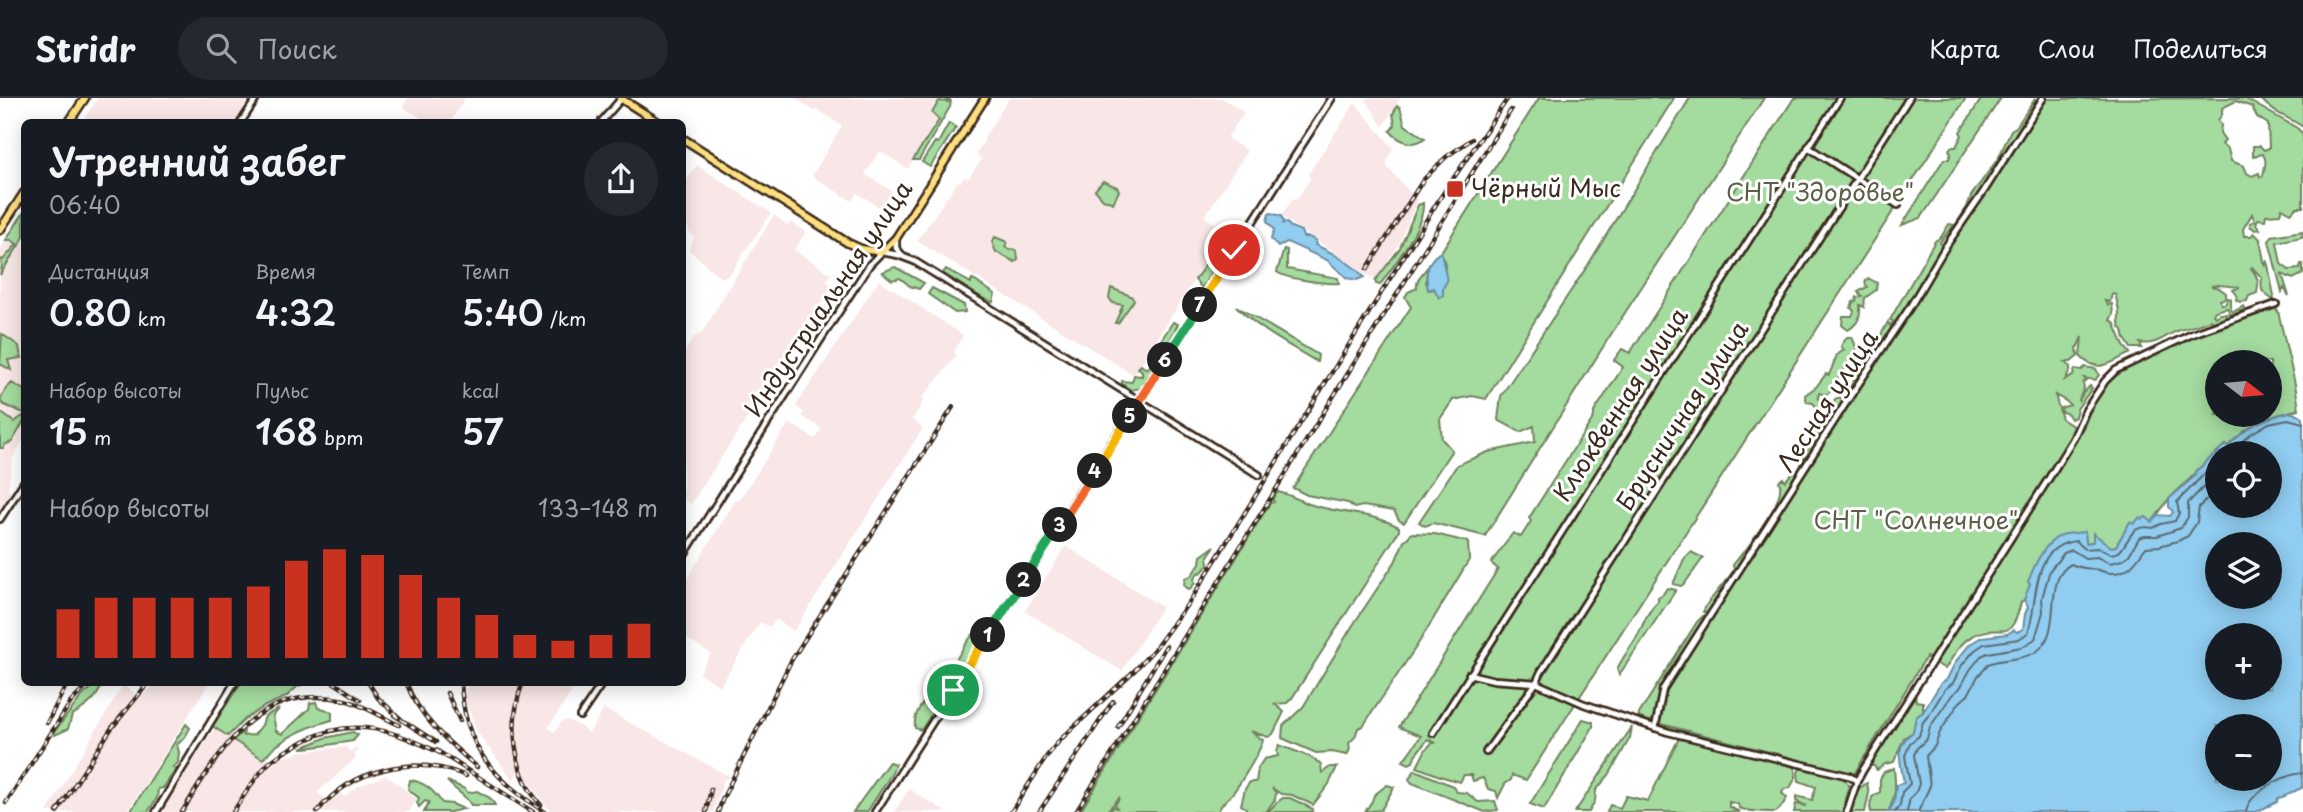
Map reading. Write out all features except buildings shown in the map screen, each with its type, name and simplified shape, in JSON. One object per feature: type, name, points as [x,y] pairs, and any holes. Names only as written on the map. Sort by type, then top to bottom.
[{"type":"main road","points":[[71,119],[85,98]]},
{"type":"main road","points":[[621,98],[653,119]]},
{"type":"main road","name":"Индустриальная улица","points":[[882,252],[896,238],[985,98]]},
{"type":"main road","points":[[686,140],[861,249],[882,252]]},
{"type":"main road","points":[[0,230],[21,197]]},
{"type":"street","points":[[243,119],[257,98]]},
{"type":"street","points":[[604,119],[621,98]]},
{"type":"street","points":[[875,812],[1332,98]]},
{"type":"street","name":"Клюквенная улица","points":[[1433,733],[1840,98]]},
{"type":"street","name":"Брусничная улица","points":[[1486,752],[1536,683],[1564,634],[1909,98]]},
{"type":"street","name":"Лесная улица","points":[[1655,727],[1663,689],[2043,98]]},
{"type":"street","points":[[1808,147],[1898,205]]},
{"type":"street","points":[[896,238],[896,248],[905,258],[1259,475]]},
{"type":"street","points":[[861,249],[867,254],[870,264]]},
{"type":"street","points":[[882,252],[905,258]]},
{"type":"street","name":"Индустриальная улица","points":[[686,552],[870,264],[882,252]]},
{"type":"street","points":[[1847,812],[1857,781],[2049,478],[2105,381],[2126,364],[2180,340],[2276,304]]},
{"type":"street","points":[[0,519],[21,487]]},
{"type":"street","points":[[1469,674],[1494,680],[1536,683],[1584,704],[1655,727],[1849,776],[1857,781]]},
{"type":"street","points":[[156,812],[233,686]]},
{"type":"street","points":[[580,716],[600,686]]},
{"type":"shaded area","points":[[98,98],[250,98],[237,119],[84,119]]},
{"type":"shaded area","points":[[408,98],[465,98],[452,119],[423,119],[403,107]]},
{"type":"shaded area","points":[[795,98],[952,98],[908,169],[880,151],[865,174],[892,191],[881,208],[857,193],[852,201],[812,176],[842,126]]},
{"type":"shaded area","points":[[1009,98],[1222,98],[1244,112],[1227,138],[1247,151],[1204,217],[1226,230],[1134,375],[917,241],[958,181],[960,183],[965,176],[968,179],[982,159],[976,154]]},
{"type":"shaded area","points":[[1365,98],[1400,98],[1383,127]]},
{"type":"shaded area","points":[[1355,103],[1393,148],[1387,167],[1417,200],[1398,246],[1377,277],[1371,278],[1281,216],[1292,200],[1297,199],[1310,179],[1308,174]]},
{"type":"shaded area","points":[[697,165],[771,213],[729,275],[721,278],[689,250],[694,238],[686,220],[686,182]]},
{"type":"shaded area","points":[[774,215],[788,225],[791,222],[806,232],[794,250],[831,274],[826,281],[833,286],[691,504],[686,501],[686,350],[694,337],[701,334]]},
{"type":"shaded area","points":[[21,217],[21,444],[13,457],[8,488],[10,494],[0,509],[0,250]]},
{"type":"shaded area","points":[[879,280],[963,335],[954,352],[957,355],[922,398],[924,400],[912,420],[923,428],[794,631],[776,619],[770,627],[760,622],[720,686],[699,673],[711,654],[686,638],[686,580],[736,500],[739,501],[789,423],[815,439],[822,429],[802,416],[804,413],[796,406]]},
{"type":"shaded area","points":[[1066,546],[1162,607],[1122,671],[1025,611]]},
{"type":"shaded area","points":[[122,686],[140,697],[154,686],[207,686],[127,812],[47,812]]},
{"type":"shaded area","points":[[468,686],[575,686],[548,728],[555,732],[561,722],[567,720],[589,733],[604,709],[729,776],[724,779],[713,812],[553,812],[526,778],[524,771],[518,772],[513,780],[477,732],[465,699]]},
{"type":"shaded area","points":[[215,728],[260,758],[265,755],[273,764],[282,757],[298,752],[346,747],[350,752],[356,747],[359,750],[354,755],[356,758],[317,793],[330,802],[341,793],[344,797],[357,787],[386,775],[417,799],[409,812],[160,812]]},
{"type":"shaded area","points":[[909,789],[946,812],[894,812]]},
{"type":"green space","points":[[945,98],[951,101],[950,107],[919,160],[913,160],[939,120],[932,113],[939,101],[948,102]]},
{"type":"green space","points":[[1539,98],[1674,98],[1486,399],[1472,396],[1453,400],[1440,419],[1442,439],[1452,450],[1404,523],[1394,511],[1363,506],[1354,508],[1348,503],[1307,495],[1293,488],[1411,307],[1405,297],[1408,292],[1417,288],[1418,279],[1427,268],[1426,282],[1429,290],[1443,288],[1445,264],[1441,252]]},
{"type":"green space","points":[[1690,98],[1764,98],[1485,536],[1433,523],[1425,526],[1419,522],[1457,465],[1488,452],[1535,442],[1534,426],[1520,432],[1498,420],[1501,396],[1588,265]]},
{"type":"green space","name":"СНТ \"Здоровье\"","points":[[1794,98],[1966,98],[1526,780],[1512,775],[1498,798],[1496,791],[1488,789],[1483,778],[1473,781],[1471,775],[1464,775],[1460,782],[1417,767],[1426,749],[1436,743],[1428,739],[1415,755],[1413,762],[1409,764],[1403,761],[1421,736],[1399,727],[1498,569],[1491,563],[1513,533],[1521,537],[1531,521],[1529,518],[1623,367],[1614,360],[1622,349],[1630,353]]},
{"type":"green space","points":[[1982,98],[2001,98],[1921,218],[1902,225],[1944,159],[1949,159],[1949,150],[1956,147],[1962,135],[1960,132]]},
{"type":"green space","name":"СНТ \"Солнечное\"","points":[[2244,98],[2297,128],[2303,134],[2303,207],[2297,207],[2291,213],[2282,208],[2280,214],[2266,215],[2265,220],[2258,219],[2256,224],[2260,229],[2255,230],[2250,226],[2250,223],[2255,221],[2252,214],[2243,229],[2244,236],[2254,233],[2260,239],[2265,267],[2267,260],[2273,300],[2263,292],[2262,278],[2252,267],[2258,289],[2247,301],[2236,300],[2237,295],[2233,290],[2240,287],[2211,286],[2226,293],[2226,298],[2220,300],[2221,304],[2225,304],[2228,298],[2231,299],[2233,312],[2244,306],[2245,309],[2233,315],[2228,308],[2215,311],[2213,315],[2216,317],[2227,314],[2225,318],[2177,331],[2155,342],[2140,343],[2142,348],[2131,348],[2119,325],[2116,295],[2112,294],[2110,302],[2105,301],[2108,305],[2112,304],[2113,314],[2110,320],[2114,322],[2124,346],[2130,353],[2105,365],[2093,365],[2080,356],[2082,337],[2077,348],[2078,356],[2071,362],[2065,362],[2070,366],[2070,371],[2065,380],[2073,376],[2075,369],[2082,370],[2085,367],[2096,369],[2099,375],[2095,380],[2084,378],[2084,388],[2078,402],[2090,386],[2092,388],[2077,409],[2075,417],[2071,419],[2061,408],[2070,405],[2055,395],[2062,419],[2082,432],[2094,403],[2103,388],[2115,376],[2154,354],[2274,308],[2278,311],[2299,409],[2282,414],[2282,350],[2205,350],[2205,427],[2252,427],[2234,441],[2205,441],[2205,464],[2169,499],[2152,522],[2130,522],[2116,546],[2111,547],[2093,535],[2093,542],[2086,543],[2085,533],[2031,584],[2009,629],[1984,631],[1969,638],[1957,650],[1945,669],[1926,657],[1854,774],[1638,718],[1697,622],[1706,613],[1703,612],[1707,604],[1734,570],[1733,565],[1769,517],[1778,497],[1779,481],[1783,478],[1785,481],[1795,470],[1797,472],[1815,431],[1822,429],[1822,433],[1824,429],[1820,419],[1826,420],[1835,399],[1840,397],[1842,401],[1867,357],[1869,360],[1888,322],[1890,326],[1893,321],[1890,320],[1935,241],[1949,224],[1954,225],[1940,242],[1941,247],[1967,207],[1971,196],[1999,157],[2011,130],[2016,127],[2035,99]],"holes":[[[2236,101],[2252,107],[2257,117],[2268,124],[2269,148],[2264,150],[2260,146],[2253,146],[2253,156],[2263,154],[2264,157],[2263,176],[2260,177],[2259,173],[2252,176],[2244,166],[2231,161],[2228,149],[2222,144],[2225,140],[2220,133],[2221,125],[2218,120],[2222,115],[2222,108]]]},
{"type":"green space","points":[[2260,98],[2303,98],[2303,127],[2276,112]]},
{"type":"green space","points":[[1397,106],[1400,107],[1405,125],[1425,138],[1416,143],[1406,142],[1390,131],[1395,125],[1393,114]]},
{"type":"green space","points":[[949,123],[956,127],[930,167],[922,162],[935,142],[938,143]]},
{"type":"green space","points":[[1103,181],[1117,187],[1119,191],[1113,203],[1103,199],[1095,190]]},
{"type":"green space","points":[[1423,203],[1414,234],[1380,285],[1376,284],[1375,281],[1400,248],[1418,205]]},
{"type":"green space","points":[[21,217],[21,242],[0,275],[0,259],[3,260],[17,244],[6,240]]},
{"type":"green space","points":[[2303,231],[2302,237],[2277,242],[2281,264],[2289,270],[2300,269],[2303,264],[2303,274],[2293,279],[2282,274],[2289,296],[2284,288],[2282,292],[2269,241],[2272,236]]},
{"type":"green space","points":[[995,237],[1007,242],[1005,247],[1017,251],[1018,260],[1015,262],[996,252],[992,242]]},
{"type":"green space","points":[[1223,238],[1232,245],[1224,248],[1202,288],[1195,280]]},
{"type":"green space","points":[[1284,249],[1287,250],[1287,269],[1338,278],[1339,283],[1289,277],[1277,272]]},
{"type":"green space","points":[[895,267],[924,283],[919,289],[900,278],[892,280],[882,272]]},
{"type":"green space","points":[[946,269],[971,283],[972,279],[995,294],[993,302],[943,273]]},
{"type":"green space","points":[[1868,278],[1877,283],[1876,290],[1865,298],[1864,307],[1860,305],[1858,320],[1848,330],[1842,325],[1843,316],[1852,316],[1853,302],[1862,296],[1858,292],[1867,287],[1865,282]]},
{"type":"green space","points":[[932,288],[964,305],[965,312],[955,313],[928,294]]},
{"type":"green space","points":[[1111,288],[1131,296],[1134,300],[1118,323],[1115,323],[1123,305],[1113,303],[1109,298]]},
{"type":"green space","points":[[1236,306],[1318,355],[1317,362],[1265,330]]},
{"type":"green space","points":[[1173,322],[1178,324],[1162,356],[1154,356],[1155,349]]},
{"type":"green space","points":[[2,334],[19,346],[21,358],[8,360],[11,370],[0,364]]},
{"type":"green space","points":[[1847,337],[1852,337],[1857,349],[1830,392],[1825,395],[1819,393],[1818,398],[1822,405],[1817,408],[1813,403],[1807,402],[1805,395],[1816,387],[1826,374],[1829,375],[1837,355],[1844,350],[1841,346]]},
{"type":"green space","points":[[1154,360],[1146,383],[1141,388],[1131,390],[1122,384],[1122,381],[1132,382],[1134,375],[1142,376],[1142,371],[1138,368],[1141,365],[1148,368]]},
{"type":"green space","points":[[12,383],[21,388],[21,412],[0,401]]},
{"type":"green space","points":[[0,412],[14,422],[21,417],[21,426],[12,442],[0,448]]},
{"type":"green space","points":[[1278,492],[1320,507],[1377,518],[1399,527],[1399,531],[1292,698],[1287,703],[1275,704],[1284,712],[1273,734],[1268,737],[1250,731],[1263,740],[1240,783],[1218,812],[1110,812],[1113,807],[1117,808],[1115,805],[1120,797],[1106,812],[1080,812],[1270,503],[1274,502],[1272,499]]},
{"type":"green space","points":[[1412,533],[1435,534],[1468,542],[1469,560],[1418,644],[1363,726],[1358,728],[1349,743],[1347,755],[1316,753],[1282,738],[1283,726],[1303,707],[1395,562],[1404,541]]},
{"type":"green space","points":[[1215,546],[1208,556],[1209,564],[1198,573],[1189,590],[1184,585],[1185,578],[1191,576],[1200,563],[1201,556]]},
{"type":"green space","points":[[1691,552],[1703,558],[1685,583],[1681,586],[1673,584],[1684,559]]},
{"type":"green space","points":[[1667,588],[1676,590],[1619,675],[1619,665],[1658,597]]},
{"type":"green space","points":[[983,628],[986,630],[982,637],[921,730],[915,728],[915,720],[921,706],[946,677],[971,636]]},
{"type":"green space","points":[[94,686],[101,686],[95,698],[72,715],[68,729],[55,735],[55,731],[82,696]]},
{"type":"green space","points":[[239,686],[298,686],[286,697],[245,719],[228,736],[212,726]]},
{"type":"green space","points":[[1915,694],[1916,701],[1923,702],[1923,712],[1916,717],[1913,732],[1904,738],[1894,762],[1877,770],[1874,766],[1869,766]]},
{"type":"green space","points":[[316,702],[318,708],[332,713],[332,720],[294,734],[277,745],[263,759],[233,740],[244,731],[243,736],[254,735],[265,716],[279,709],[273,716],[276,731],[282,734],[309,709],[310,703]]},
{"type":"green space","points":[[1583,719],[1593,722],[1593,727],[1544,809],[1530,804]]},
{"type":"green space","points":[[186,724],[190,728],[177,745],[178,763],[173,767],[177,768],[163,788],[158,789],[157,798],[148,812],[130,812]]},
{"type":"green space","points":[[1632,727],[1630,738],[1609,775],[1596,790],[1595,801],[1589,812],[1575,812]]},
{"type":"green space","points":[[353,732],[358,735],[353,741],[301,748],[325,738]]},
{"type":"green space","points":[[1679,738],[1789,764],[1795,769],[1796,777],[1790,788],[1784,789],[1782,793],[1787,798],[1776,812],[1748,810],[1729,802],[1729,807],[1740,812],[1607,812],[1610,805],[1620,808],[1626,796],[1648,801]]},
{"type":"green space","points":[[1279,745],[1321,764],[1322,773],[1330,767],[1337,767],[1329,784],[1313,805],[1272,788],[1276,793],[1275,799],[1266,812],[1246,812],[1246,808],[1241,805],[1245,789],[1250,782],[1256,782],[1258,768],[1264,759],[1278,756]]},
{"type":"green space","points":[[889,762],[895,764],[892,773],[867,812],[853,812]]},
{"type":"green space","points":[[1801,768],[1843,778],[1849,786],[1843,812],[1794,812],[1796,804],[1806,806],[1796,801],[1796,796],[1812,800],[1816,787],[1799,781],[1798,772]]},
{"type":"green space","points":[[1894,768],[1895,791],[1888,812],[1871,812],[1872,797],[1880,792],[1880,779],[1884,772]]},
{"type":"green space","points":[[1415,770],[1453,786],[1457,792],[1467,793],[1478,802],[1495,801],[1498,810],[1485,812],[1412,783],[1409,779]]},
{"type":"green space","points":[[410,780],[429,788],[442,803],[464,809],[424,812],[429,802],[425,801],[419,807],[419,798],[408,789]]},
{"type":"green space","points":[[447,781],[468,793],[477,791],[490,798],[495,805],[471,805]]},
{"type":"green space","points":[[1867,783],[1869,793],[1865,812],[1851,812],[1858,789]]},
{"type":"green space","points":[[1387,785],[1394,787],[1381,810],[1365,812],[1374,795]]},
{"type":"green space","points":[[1283,798],[1290,798],[1313,809],[1312,812],[1268,812]]},
{"type":"water","points":[[1271,213],[1281,216],[1284,223],[1282,225],[1286,222],[1301,231],[1303,237],[1316,241],[1315,245],[1341,259],[1364,277],[1357,280],[1347,278],[1327,260],[1287,242],[1278,247],[1271,239],[1274,230],[1267,221]]},
{"type":"water","points":[[1441,252],[1447,281],[1443,295],[1439,298],[1434,288],[1428,290],[1427,273],[1432,259]]},
{"type":"water","points":[[2289,412],[2303,418],[2302,788],[2278,798],[2277,802],[2256,812],[1888,812],[1894,803],[1896,785],[1904,783],[1900,762],[1901,749],[1913,732],[1916,717],[1923,712],[1970,644],[1982,637],[2023,629],[2028,607],[2024,600],[2030,584],[2028,582],[2050,543],[2062,535],[2085,532],[2086,543],[2093,542],[2093,533],[2111,547],[2116,546],[2130,522],[2134,524],[2140,517],[2146,517],[2152,522],[2158,515],[2170,516],[2173,512],[2169,507],[2169,499],[2195,476],[2196,471],[2205,463],[2205,518],[2282,518],[2282,441],[2233,441],[2251,427],[2282,427],[2282,414]]},
{"type":"railway","points":[[1011,812],[1060,740],[1135,670],[1156,647],[1192,598],[1440,198],[1508,98]]},
{"type":"railway","points":[[1076,812],[1511,110]]},
{"type":"railway","points":[[1367,269],[1423,180],[1446,157],[1472,139]]},
{"type":"railway","points":[[718,812],[791,661],[953,407]]},
{"type":"railway","points":[[1118,727],[1166,646]]},
{"type":"railway","points":[[47,723],[66,686]]},
{"type":"railway","points":[[6,803],[71,702],[87,686]]},
{"type":"railway","points":[[57,812],[111,729],[146,686]]},
{"type":"railway","points":[[339,686],[360,700]]},
{"type":"railway","points":[[370,686],[378,698],[402,720]]},
{"type":"railway","points":[[408,686],[427,718],[477,767]]},
{"type":"railway","points":[[461,686],[468,725],[484,759],[510,786],[545,812]]},
{"type":"railway","points":[[522,686],[515,713],[516,746],[524,778],[541,805]]},
{"type":"railway","points":[[447,693],[460,721]]},
{"type":"railway","points":[[182,812],[228,744],[245,726],[265,711],[288,701],[314,697],[345,700],[399,725]]},
{"type":"railway","points":[[1039,812],[1113,701]]},
{"type":"railway","points":[[394,715],[436,742]]},
{"type":"railway","points":[[233,812],[258,775],[272,760],[323,733],[340,729],[374,729],[408,739],[442,754]]},
{"type":"railway","points":[[436,750],[533,812]]},
{"type":"railway","points":[[317,812],[331,797],[348,785],[366,775],[386,769],[426,766],[466,776]]},
{"type":"railway","points":[[706,812],[711,789]]},
{"type":"place","name":"Чёрный Мыс","points":[[1455,189]]},
{"type":"route","points":[[953,690],[1234,250]]}]
